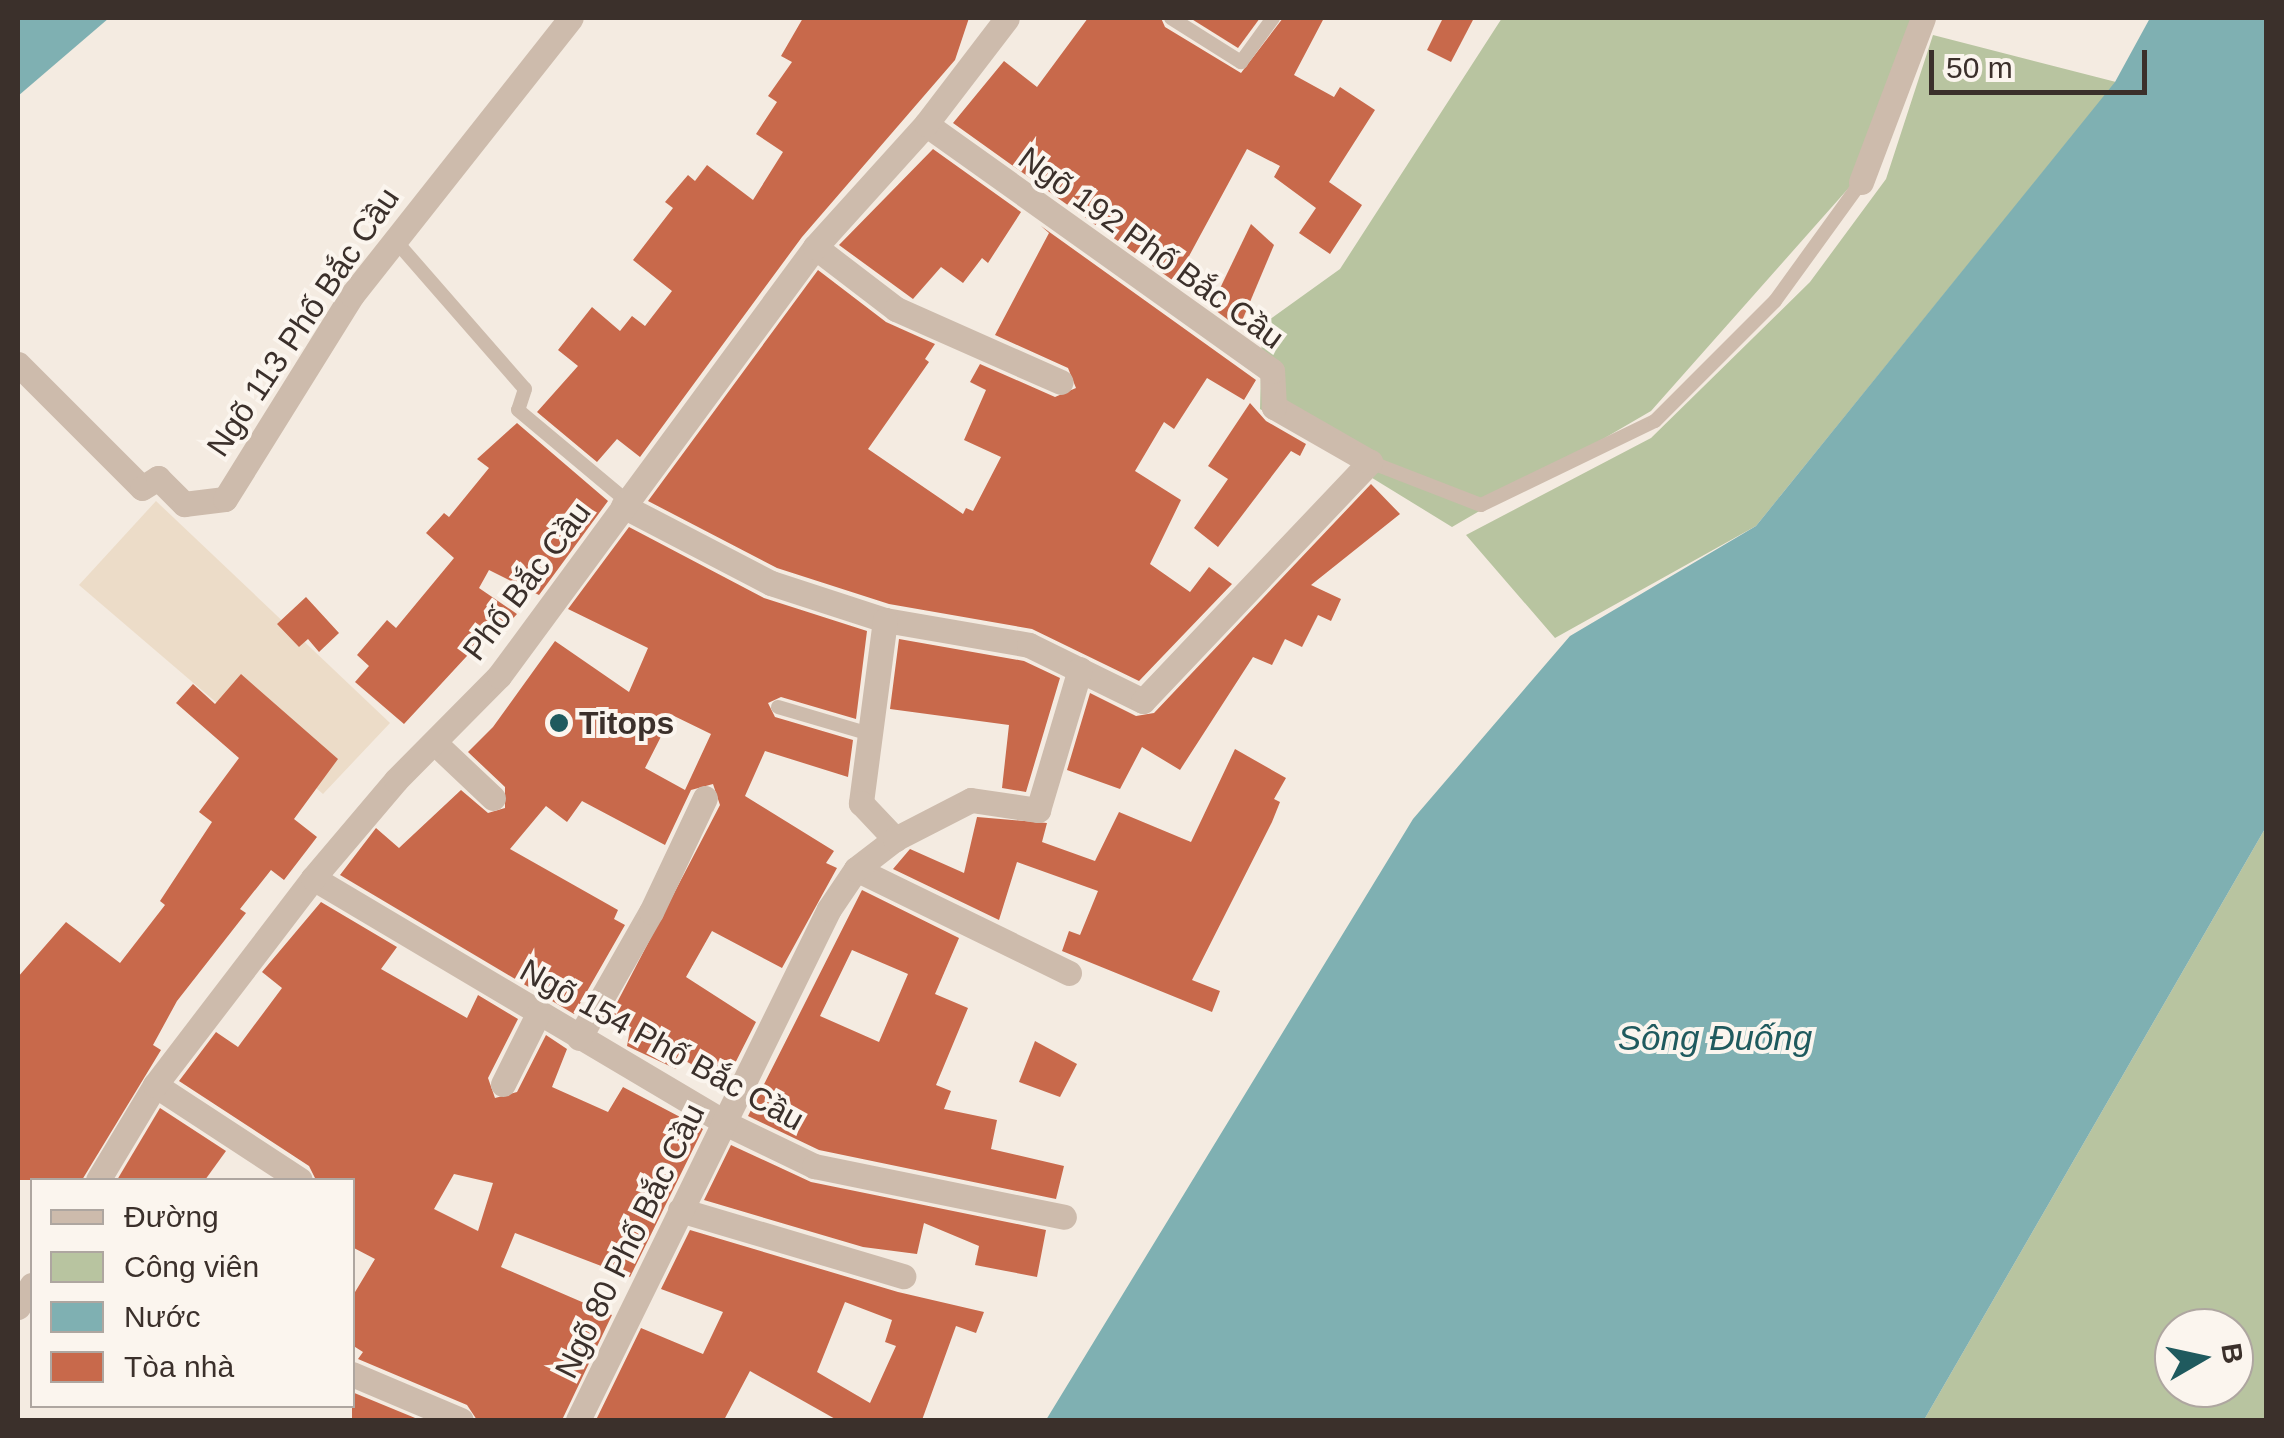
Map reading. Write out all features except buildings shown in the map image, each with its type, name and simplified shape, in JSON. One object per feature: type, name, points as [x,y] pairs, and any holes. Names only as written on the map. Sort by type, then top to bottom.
[{"type":"street","name":"Ngõ 113 Phố Bắc Cầu","points":[[18,364],[142,488],[158,478],[184,504],[226,499],[394,239],[571,18]]},
{"type":"street","name":"Phố Bắc Cầu","points":[[99,1178],[155,1086],[313,878],[396,780],[436,745],[500,676],[815,247],[926,124],[1007,18]]},
{"type":"street","points":[[1861,182],[1923,18]]},
{"type":"street","name":"Ngõ 192 Phố Bắc Cầu","points":[[926,124],[1272,371],[1274,407],[1370,462]]},
{"type":"street","points":[[815,247],[896,309],[1061,382]]},
{"type":"street","points":[[625,503],[771,583],[886,620],[1030,645],[1143,702],[1370,462]]},
{"type":"street","points":[[886,620],[862,803],[895,840]]},
{"type":"street","name":"Ngõ 80 Phố Bắc Cầu","points":[[578,1420],[829,909],[856,869],[895,840],[970,800],[1038,810],[1080,668]]},
{"type":"street","points":[[436,745],[493,798]]},
{"type":"street","points":[[579,1038],[651,912],[704,798]]},
{"type":"street","points":[[856,869],[1069,973]]},
{"type":"street","name":"Ngõ 154 Phố Bắc Cầu","points":[[313,878],[725,1123],[814,1166],[1064,1217]]},
{"type":"street","points":[[503,1084],[538,1014]]},
{"type":"street","points":[[155,1086],[297,1178]]},
{"type":"street","points":[[680,1210],[904,1276]]},
{"type":"street","points":[[355,1375],[461,1420]]},
{"type":"lane","points":[[1171,18],[1241,62],[1273,18]]},
{"type":"lane","points":[[1370,462],[1481,505],[1655,421],[1775,301],[1861,182]]},
{"type":"lane","points":[[394,239],[525,389],[518,410],[625,503]]},
{"type":"lane","points":[[778,707],[870,734]]},
{"type":"green space","points":[[1502,18],[1915,18],[1854,182],[1651,411],[1452,527],[1260,409],[1262,325],[1340,269]]},
{"type":"green space","points":[[1933,35],[2116,82],[1756,526],[1555,638],[1466,535],[1651,438],[1810,282],[1886,179]]},
{"type":"green space","points":[[2266,827],[2266,1420],[1924,1420]]},
{"type":"shaded area","points":[[156,501],[390,723],[323,794],[79,585]]},
{"type":"water","points":[[18,18],[109,18],[18,96]]},
{"type":"water","name":"Sông Đuống","points":[[2150,18],[2266,18],[2266,827],[1924,1420],[1046,1420],[1413,819],[1570,636],[1756,526],[2115,82]]},
{"type":"place","name":"Titops","points":[[559,723]]}]
